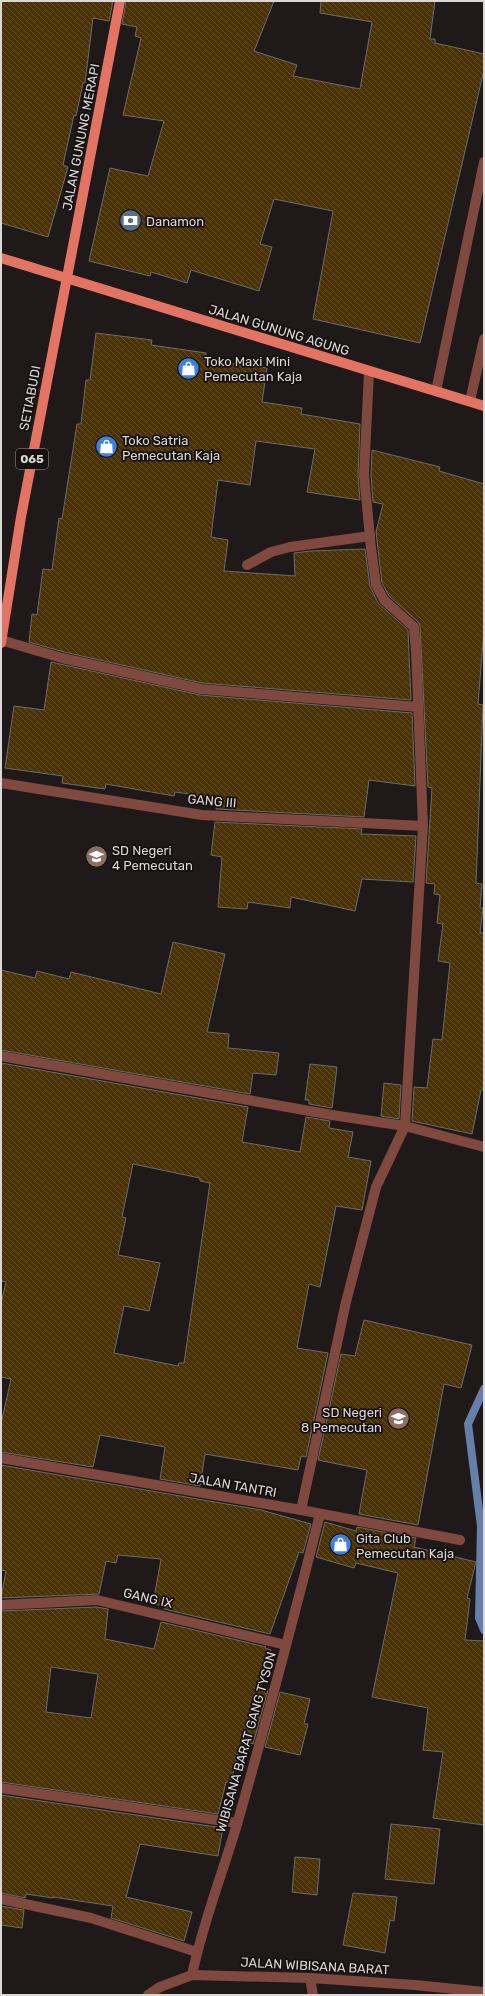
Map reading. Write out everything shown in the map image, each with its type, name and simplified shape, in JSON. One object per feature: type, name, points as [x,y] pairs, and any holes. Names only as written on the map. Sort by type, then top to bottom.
[{"type":"main road","name":"JALAN GUNUNG MERAPI","points":[[67,277],[120,1]]},
{"type":"main road","name":"JALAN GUNUNG AGUNG","points":[[1,258],[484,406]]},
{"type":"main road","name":"SETIABUDI","points":[[1,641],[21,517],[67,277]]},
{"type":"street","points":[[436,391],[484,162]]},
{"type":"street","points":[[470,401],[484,339]]},
{"type":"street","points":[[301,1510],[346,1302],[376,1187],[405,1126],[423,826],[414,627],[384,600],[376,585],[370,536],[364,475],[369,372]]},
{"type":"street","points":[[247,565],[271,552],[290,547],[370,536]]},
{"type":"street","points":[[1,641],[62,658],[201,689],[418,707]]},
{"type":"street","name":"GANG III","points":[[1,783],[202,815],[423,826]]},
{"type":"street","points":[[1,1056],[332,1115],[405,1126],[484,1147]]},
{"type":"street","name":"JALAN TANTRI","points":[[1,1458],[301,1510],[460,1540]]},
{"type":"street","name":"WIBISANA BARAT GANG TYSON","points":[[192,1975],[197,1952],[237,1823],[320,1514]]},
{"type":"street","name":"GANG IX","points":[[1,1605],[97,1600],[286,1645]]},
{"type":"street","points":[[1,1788],[237,1823]]},
{"type":"street","points":[[1,1899],[91,1918],[197,1952]]},
{"type":"street","name":"JALAN WIBISANA BARAT","points":[[148,1995],[160,1987],[192,1975],[310,1978],[415,1985],[484,1992]]},
{"type":"street","points":[[310,1978],[313,1995]]},
{"type":"building","points":[[1,1],[113,1],[109,21],[93,18],[85,83],[83,83],[76,116],[74,115],[63,165],[68,167],[48,237],[1,223]]},
{"type":"building","points":[[126,1],[274,1],[254,51],[297,65],[293,76],[360,89],[372,22],[320,13],[321,1],[435,1],[430,39],[435,39],[435,43],[484,54],[484,70],[420,343],[313,319],[333,211],[274,199],[260,244],[272,247],[259,291],[191,270],[187,283],[151,272],[150,276],[89,261],[110,168],[148,176],[164,121],[123,115],[141,38],[135,36],[137,27],[122,24]]},
{"type":"building","points":[[96,333],[152,340],[151,345],[206,353],[205,360],[267,368],[262,402],[302,408],[301,414],[360,424],[358,475],[360,500],[307,492],[315,449],[256,441],[250,485],[218,480],[211,537],[228,540],[224,571],[295,576],[294,553],[365,549],[370,586],[378,603],[408,630],[411,700],[202,683],[64,652],[29,642],[32,614],[37,615],[43,569],[52,570],[59,518],[62,519],[77,424],[81,424],[86,380],[90,380]]},
{"type":"building","points":[[372,450],[440,467],[439,471],[484,484],[484,630],[478,704],[483,705],[476,883],[482,884],[480,908],[483,908],[480,933],[484,933],[484,1090],[481,1090],[472,1134],[412,1121],[414,1087],[427,1088],[433,1039],[442,1040],[450,963],[438,961],[443,924],[437,923],[440,895],[434,894],[435,884],[426,883],[432,788],[428,787],[420,626],[418,622],[389,596],[382,583],[376,532],[383,504],[373,502],[371,475]]},
{"type":"building","points":[[51,662],[200,695],[412,713],[415,786],[369,780],[364,817],[216,809],[218,798],[175,792],[174,796],[106,784],[105,789],[62,783],[63,776],[5,768],[14,706],[44,710]]},
{"type":"building","points":[[215,822],[362,829],[361,834],[416,836],[413,882],[362,879],[355,911],[291,897],[290,908],[248,902],[247,909],[218,907],[222,857],[211,855]]},
{"type":"building","points":[[173,942],[225,954],[207,1032],[229,1034],[228,1048],[279,1053],[276,1075],[253,1073],[250,1094],[1,1050],[1,970],[35,978],[37,971],[69,979],[71,972],[161,994]]},
{"type":"building","points":[[1,1063],[248,1107],[242,1142],[300,1152],[306,1117],[330,1121],[329,1128],[353,1132],[348,1157],[371,1161],[362,1210],[336,1206],[320,1287],[309,1284],[297,1348],[328,1353],[306,1457],[301,1456],[298,1470],[205,1454],[200,1486],[160,1479],[165,1447],[100,1435],[93,1467],[1,1452],[1,1424],[11,1379],[1,1377],[1,1304],[6,1282],[1,1281]],"holes":[[[133,1164],[200,1178],[200,1181],[210,1183],[184,1363],[179,1363],[178,1366],[114,1353],[124,1306],[149,1311],[160,1263],[118,1255],[126,1218],[122,1217]]]},
{"type":"building","points":[[310,1064],[337,1067],[332,1108],[309,1104],[309,1100],[305,1100]]},
{"type":"building","points":[[384,1083],[401,1085],[399,1119],[381,1116]]},
{"type":"building","name":"SD Negeri 8 Pemecutan","points":[[364,1320],[472,1345],[461,1388],[444,1384],[418,1525],[359,1514],[367,1470],[318,1460],[341,1354],[355,1356]]},
{"type":"building","points":[[1,1465],[261,1510],[311,1524],[303,1553],[299,1552],[270,1634],[164,1609],[165,1606],[153,1604],[161,1559],[118,1555],[116,1563],[106,1561],[99,1594],[1,1598],[6,1571],[1,1570]]},
{"type":"building","points":[[325,1522],[356,1531],[357,1527],[416,1538],[414,1547],[476,1562],[467,1598],[470,1599],[465,1640],[484,1641],[484,1825],[433,1818],[443,1752],[423,1750],[428,1708],[372,1697],[398,1573],[356,1563],[354,1568],[316,1557]]},
{"type":"building","points":[[96,1607],[108,1609],[105,1639],[154,1649],[161,1622],[266,1647],[265,1648],[271,1650],[260,1688],[268,1690],[253,1744],[248,1742],[244,1755],[238,1753],[231,1783],[226,1782],[218,1814],[1,1782],[1,1611]],"holes":[[[51,1667],[98,1674],[91,1718],[46,1712]]]},
{"type":"building","points":[[280,1692],[310,1699],[304,1724],[308,1724],[300,1755],[265,1747]]},
{"type":"building","points":[[1,1795],[223,1828],[218,1856],[140,1844],[126,1897],[192,1912],[184,1941],[111,1918],[113,1906],[26,1894],[25,1898],[1,1893]]},
{"type":"building","points":[[391,1824],[440,1829],[434,1884],[385,1879]]},
{"type":"building","points":[[295,1857],[320,1859],[317,1895],[292,1892]]},
{"type":"building","points":[[353,1893],[397,1897],[394,1921],[390,1920],[385,1953],[343,1945]]},
{"type":"building","points":[[1,1906],[24,1910],[22,1928],[1,1925]]},
{"type":"waterway","points":[[484,1389],[468,1424],[481,1526],[479,1618],[484,1630]]},
{"type":"place","name":"Danamon","points":[[130,221]]},
{"type":"place","name":"Toko Maxi Mini Pemecutan Kaja","points":[[189,368]]},
{"type":"place","name":"Toko Satria Pemecutan Kaja","points":[[106,447]]},
{"type":"place","name":"SD Negeri 4 Pemecutan","points":[[96,857]]},
{"type":"place","name":"SD Negeri 8 Pemecutan","points":[[398,1419]]},
{"type":"place","name":"Gita Club Pemecutan Kaja","points":[[340,1545]]}]
